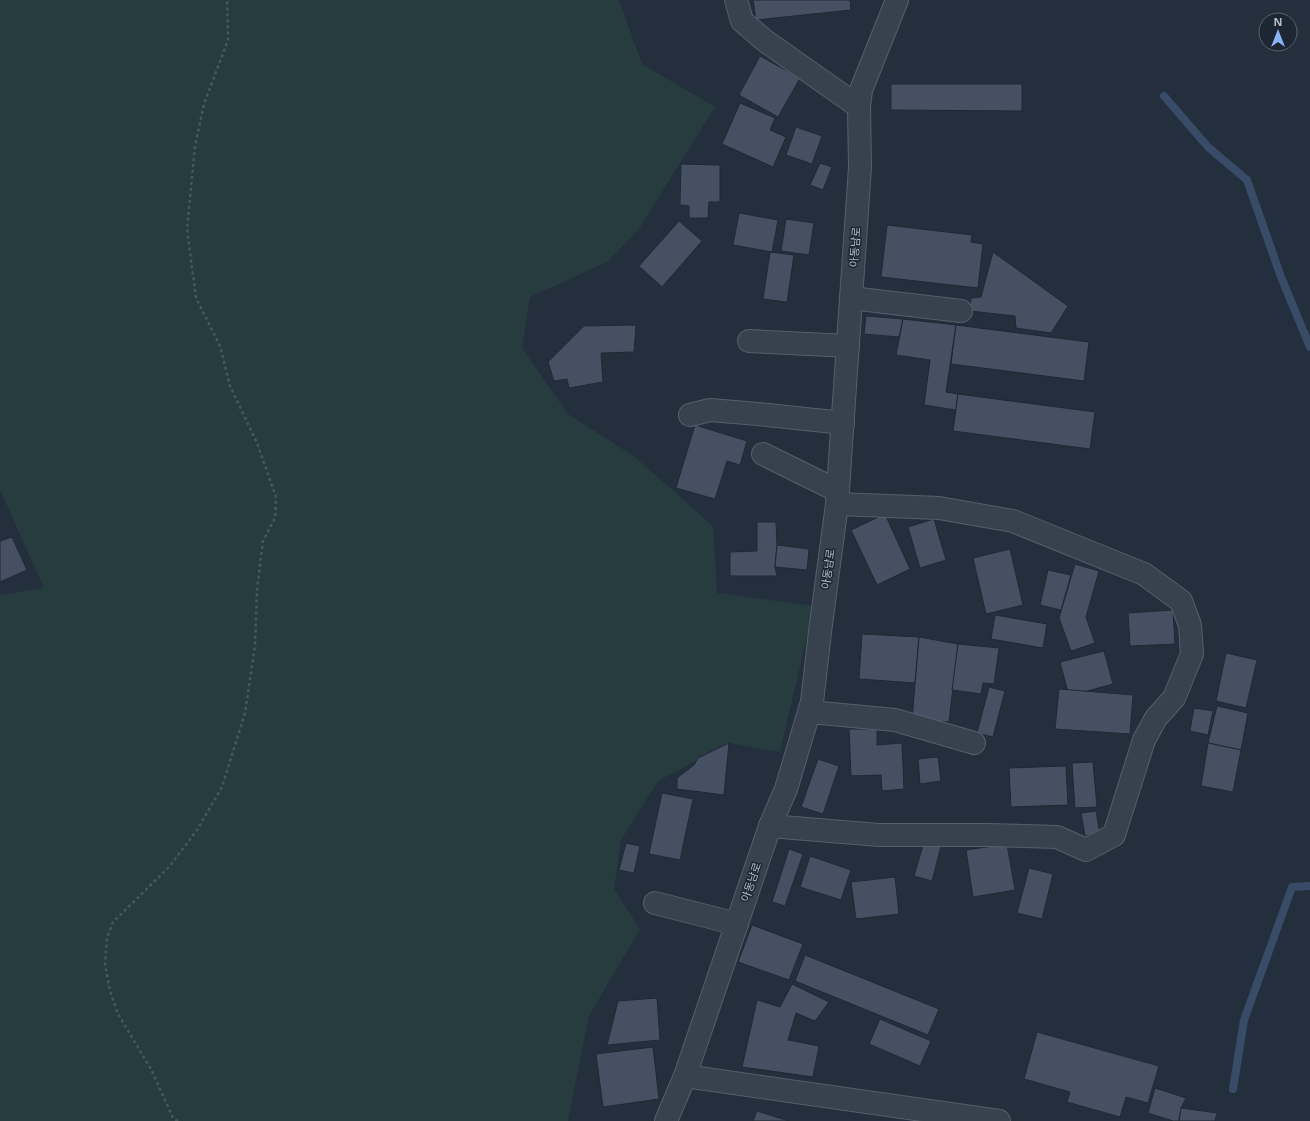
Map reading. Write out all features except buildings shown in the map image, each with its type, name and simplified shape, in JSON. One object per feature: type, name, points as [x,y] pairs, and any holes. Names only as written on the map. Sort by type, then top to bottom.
[{"type":"street","points":[[736,0],[742,21],[764,40],[860,107]]},
{"type":"street","name":"아동남로","points":[[666,1121],[685,1076],[770,826],[786,789],[810,712],[838,497],[860,167],[861,90],[897,0]]},
{"type":"street","points":[[851,298],[961,311]]},
{"type":"street","points":[[749,341],[848,346]]},
{"type":"street","points":[[690,415],[710,410],[843,423]]},
{"type":"street","points":[[763,454],[838,497],[938,508],[1013,521],[1144,574],[1181,601],[1190,625],[1192,654],[1174,698],[1156,718],[1144,740],[1114,836],[1086,850],[1057,837],[988,835],[879,835],[770,826]]},
{"type":"street","points":[[810,712],[895,720],[974,744]]},
{"type":"street","points":[[655,903],[737,924]]},
{"type":"street","points":[[685,1076],[999,1121]]},
{"type":"path","points":[[178,1121],[173,1118],[151,1068],[118,1014],[110,990],[105,964],[107,938],[113,922],[169,867],[197,830],[222,787],[245,713],[255,646],[257,590],[263,541],[276,518],[276,497],[257,443],[230,386],[220,346],[196,298],[187,229],[195,146],[204,104],[228,40],[227,0]]},
{"type":"green space","points":[[0,0],[619,0],[642,64],[715,107],[639,229],[607,262],[530,297],[522,348],[568,414],[635,457],[713,526],[717,593],[814,606],[780,752],[729,743],[658,781],[621,840],[614,889],[640,929],[589,1016],[568,1121],[0,1121],[0,595],[44,588],[0,490]]},
{"type":"waterway","points":[[1164,96],[1208,147],[1247,180],[1281,277],[1310,347]]},
{"type":"waterway","points":[[1233,1089],[1244,1020],[1292,887],[1310,886]]}]
